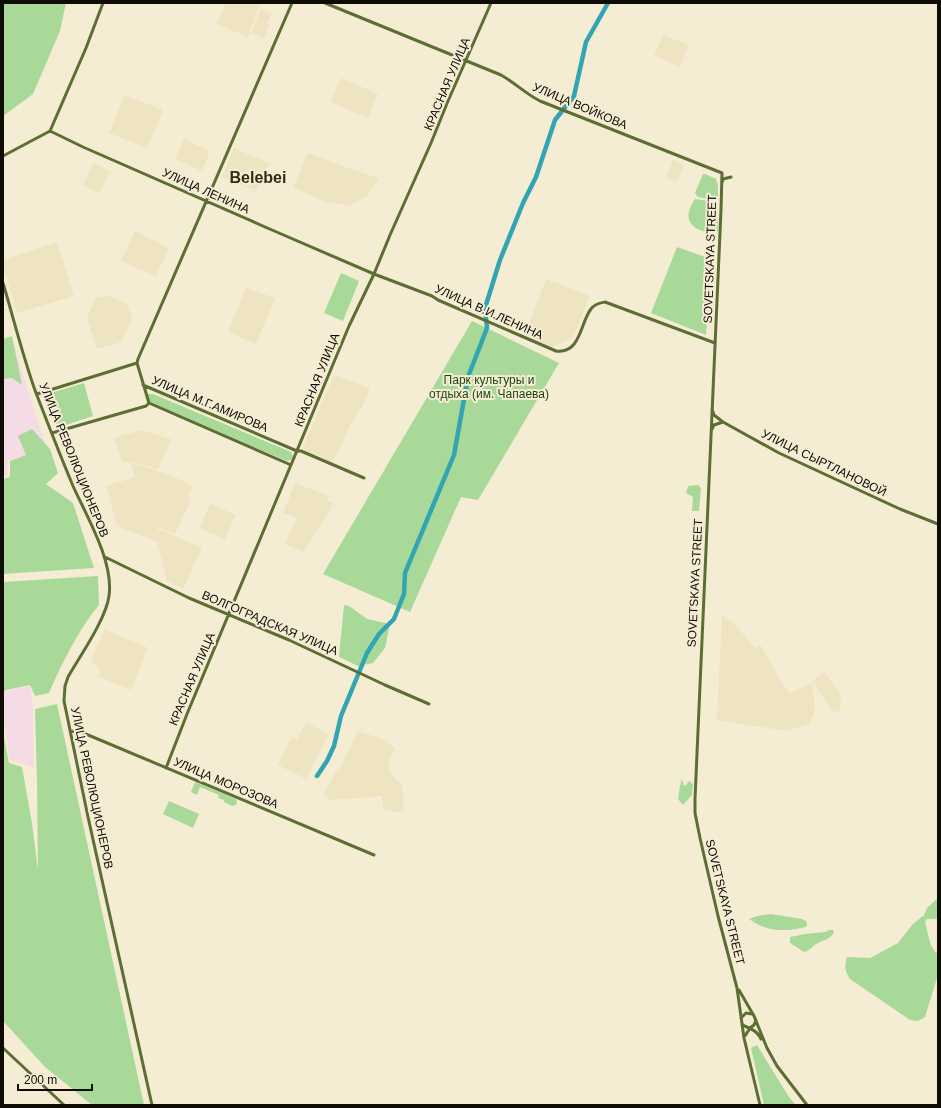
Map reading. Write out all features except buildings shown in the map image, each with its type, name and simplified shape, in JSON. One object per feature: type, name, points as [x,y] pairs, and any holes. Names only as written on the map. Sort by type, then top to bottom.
[{"type":"main road","points":[[3,156],[50,131],[85,50],[103,3]]},
{"type":"main road","points":[[143,385],[137,364],[138,358],[292,3]]},
{"type":"main road","name":"УЛИЦА ВОЙКОВА","points":[[325,3],[501,75],[528,95],[572,114],[722,173]]},
{"type":"main road","name":"КРАСНАЯ УЛИЦА","points":[[166,768],[228,615],[298,451],[349,326],[374,274],[491,3]]},
{"type":"main road","name":"УЛИЦА ЛЕНИНА","points":[[50,131],[90,150],[374,274],[404,285]]},
{"type":"main road","points":[[712,170],[720,177],[721,184]]},
{"type":"main road","name":"SOVETSKAYA STREET","points":[[722,173],[695,776],[695,813],[718,916],[737,988],[744,1038],[760,1105]]},
{"type":"main road","points":[[721,184],[723,179],[731,177]]},
{"type":"main road","name":"УЛИЦА РЕВОЛЮЦИОНЕРОВ","points":[[3,283],[37,394],[73,486],[105,557],[110,576],[110,596],[107,606],[68,677],[64,696],[64,706],[152,1105]]},
{"type":"main road","name":"УЛИЦА В.И.ЛЕНИНА","points":[[404,285],[556,351],[567,350],[577,339],[590,309],[598,303],[605,302],[715,344]]},
{"type":"main road","points":[[37,394],[137,364]]},
{"type":"main road","name":"УЛИЦА М.Г.АМИРОВА","points":[[143,385],[364,478]]},
{"type":"main road","name":"УЛИЦА М.Г.АМИРОВА","points":[[143,385],[148,403],[291,465]]},
{"type":"main road","points":[[52,433],[146,406],[148,403]]},
{"type":"main road","name":"УЛИЦА СЫРТЛАНОВОЙ","points":[[711,407],[714,414],[723,422],[779,452],[900,509],[938,524]]},
{"type":"main road","points":[[710,435],[714,425],[723,422]]},
{"type":"main road","name":"ВОЛГОГРАДСКАЯ УЛИЦА","points":[[105,557],[183,595],[288,640],[429,704]]},
{"type":"main road","name":"УЛИЦА МОРОЗОВА","points":[[70,731],[81,732],[374,855]]},
{"type":"main road","name":"SOVETSKAYA STREET","points":[[737,988],[756,1019],[767,1048]]},
{"type":"main road","points":[[741,1018],[746,1013],[752,1014]]},
{"type":"main road","points":[[744,1038],[745,1034],[754,1025],[756,1019]]},
{"type":"main road","points":[[742,1024],[757,1034],[777,1066],[807,1105]]},
{"type":"main road","points":[[3,1048],[64,1105]]},
{"type":"shaded area","points":[[226,3],[260,4],[248,37],[217,24]]},
{"type":"shaded area","points":[[261,9],[272,13],[267,24],[270,25],[264,38],[251,33]]},
{"type":"shaded area","points":[[663,35],[689,45],[680,67],[654,56]]},
{"type":"shaded area","points":[[341,78],[378,94],[368,118],[330,102]]},
{"type":"shaded area","points":[[125,95],[163,110],[147,148],[109,133]]},
{"type":"shaded area","points":[[184,139],[210,151],[202,171],[175,159]]},
{"type":"shaded area","points":[[234,148],[269,163],[256,191],[222,177]]},
{"type":"shaded area","points":[[308,153],[379,178],[366,197],[348,206],[331,202],[329,204],[293,187]]},
{"type":"shaded area","points":[[673,160],[684,165],[677,182],[666,178]]},
{"type":"shaded area","points":[[93,163],[110,171],[100,193],[83,185]]},
{"type":"shaded area","points":[[135,231],[169,248],[156,276],[121,261]]},
{"type":"shaded area","points":[[57,242],[74,296],[17,313],[3,266],[3,260]]},
{"type":"shaded area","points":[[546,279],[590,296],[573,338],[552,347],[525,334]]},
{"type":"shaded area","points":[[246,288],[275,298],[256,344],[228,332]]},
{"type":"shaded area","points":[[110,296],[127,304],[132,318],[122,342],[99,348],[96,347],[87,317],[96,298]]},
{"type":"shaded area","points":[[11,338],[47,449],[7,461],[8,475],[3,476],[3,340]]},
{"type":"shaded area","points":[[334,375],[370,388],[360,412],[358,411],[354,421],[352,421],[333,462],[302,449]]},
{"type":"shaded area","points":[[141,430],[171,439],[158,470],[146,465],[122,461],[114,438]]},
{"type":"shaded area","points":[[131,463],[147,467],[181,480],[192,486],[188,498],[191,500],[175,534],[158,527],[157,537],[159,529],[202,548],[183,589],[167,581],[157,542],[119,527],[116,523],[106,486],[135,477]]},
{"type":"shaded area","points":[[295,483],[329,496],[327,500],[332,503],[332,507],[304,552],[285,544],[297,518],[283,513]]},
{"type":"shaded area","points":[[210,504],[236,515],[225,539],[200,528]]},
{"type":"shaded area","points":[[722,615],[732,621],[755,648],[761,646],[788,692],[791,693],[812,683],[815,706],[810,724],[787,731],[717,720]]},
{"type":"shaded area","points":[[105,629],[148,648],[131,690],[99,677],[101,672],[97,665],[91,661]]},
{"type":"shaded area","points":[[824,672],[841,695],[840,712],[832,711],[812,681]]},
{"type":"shaded area","points":[[30,686],[33,707],[34,768],[10,760],[3,717],[3,694],[5,691]]},
{"type":"shaded area","points":[[306,723],[329,734],[306,779],[278,765],[292,737],[297,739]]},
{"type":"shaded area","points":[[358,731],[382,739],[395,748],[389,761],[390,773],[402,785],[404,812],[385,810],[382,796],[331,800],[323,795],[339,769]]},
{"type":"green space","points":[[3,3],[66,3],[60,31],[33,94],[3,116]]},
{"type":"green space","points":[[703,174],[716,179],[718,186],[718,198],[715,201],[698,197],[695,193]]},
{"type":"green space","points":[[695,199],[708,201],[717,207],[718,231],[716,233],[695,228],[691,224],[689,213]]},
{"type":"green space","points":[[677,247],[711,259],[706,335],[651,313]]},
{"type":"green space","points":[[341,273],[359,281],[343,321],[324,313]]},
{"type":"green space","name":"Парк культуры и отдыха (им. Чапаева)","points":[[472,321],[559,363],[478,500],[461,497],[410,612],[323,574]]},
{"type":"green space","points":[[12,336],[22,385],[12,378],[3,379],[3,339]]},
{"type":"green space","points":[[84,383],[93,416],[57,428],[44,395]]},
{"type":"green space","points":[[148,394],[153,394],[291,452],[293,456],[291,460],[287,461],[149,402],[147,397]]},
{"type":"green space","points":[[32,429],[50,449],[58,473],[46,484],[73,503],[94,568],[3,574],[3,479],[10,477],[10,461],[26,455],[18,436]]},
{"type":"green space","points":[[698,485],[701,488],[699,511],[692,511],[693,497],[686,493],[688,486]]},
{"type":"green space","points":[[98,576],[99,605],[84,625],[49,693],[35,696],[30,685],[3,692],[3,582]]},
{"type":"green space","points":[[344,605],[349,606],[367,619],[390,624],[385,648],[373,663],[358,666],[339,657]]},
{"type":"green space","points":[[57,704],[144,1105],[92,1105],[45,1067],[3,1021],[3,731],[9,763],[22,767],[32,823],[38,870],[35,709]]},
{"type":"green space","points":[[682,779],[684,786],[689,781],[693,784],[692,795],[683,805],[678,799]]},
{"type":"green space","points":[[195,782],[236,799],[236,805],[232,806],[224,802],[224,800],[218,798],[219,795],[200,787],[197,795],[191,792]]},
{"type":"green space","points":[[169,801],[199,814],[193,828],[163,814]]},
{"type":"green space","points":[[938,898],[938,919],[927,919],[925,922],[929,940],[938,954],[938,975],[925,1017],[918,1021],[910,1020],[850,979],[845,966],[846,960],[847,957],[870,958],[898,943],[912,925],[924,915],[927,908]]},
{"type":"green space","points":[[771,914],[802,919],[806,921],[807,925],[806,927],[798,929],[776,930],[769,929],[749,919]]},
{"type":"green space","points":[[833,930],[834,933],[827,939],[804,952],[790,943],[790,937],[825,932]]},
{"type":"green space","points":[[757,1045],[789,1097],[796,1105],[764,1105],[751,1048]]},
{"type":"waterway","points":[[317,776],[327,761],[334,746],[341,716],[367,653],[379,634],[394,619],[404,594],[405,573],[454,455],[468,377],[487,328],[485,308],[500,260],[523,203],[536,177],[555,120],[574,96],[586,42],[608,3]]},
{"type":"district","name":"Belebei","points":[[258,177]]}]
